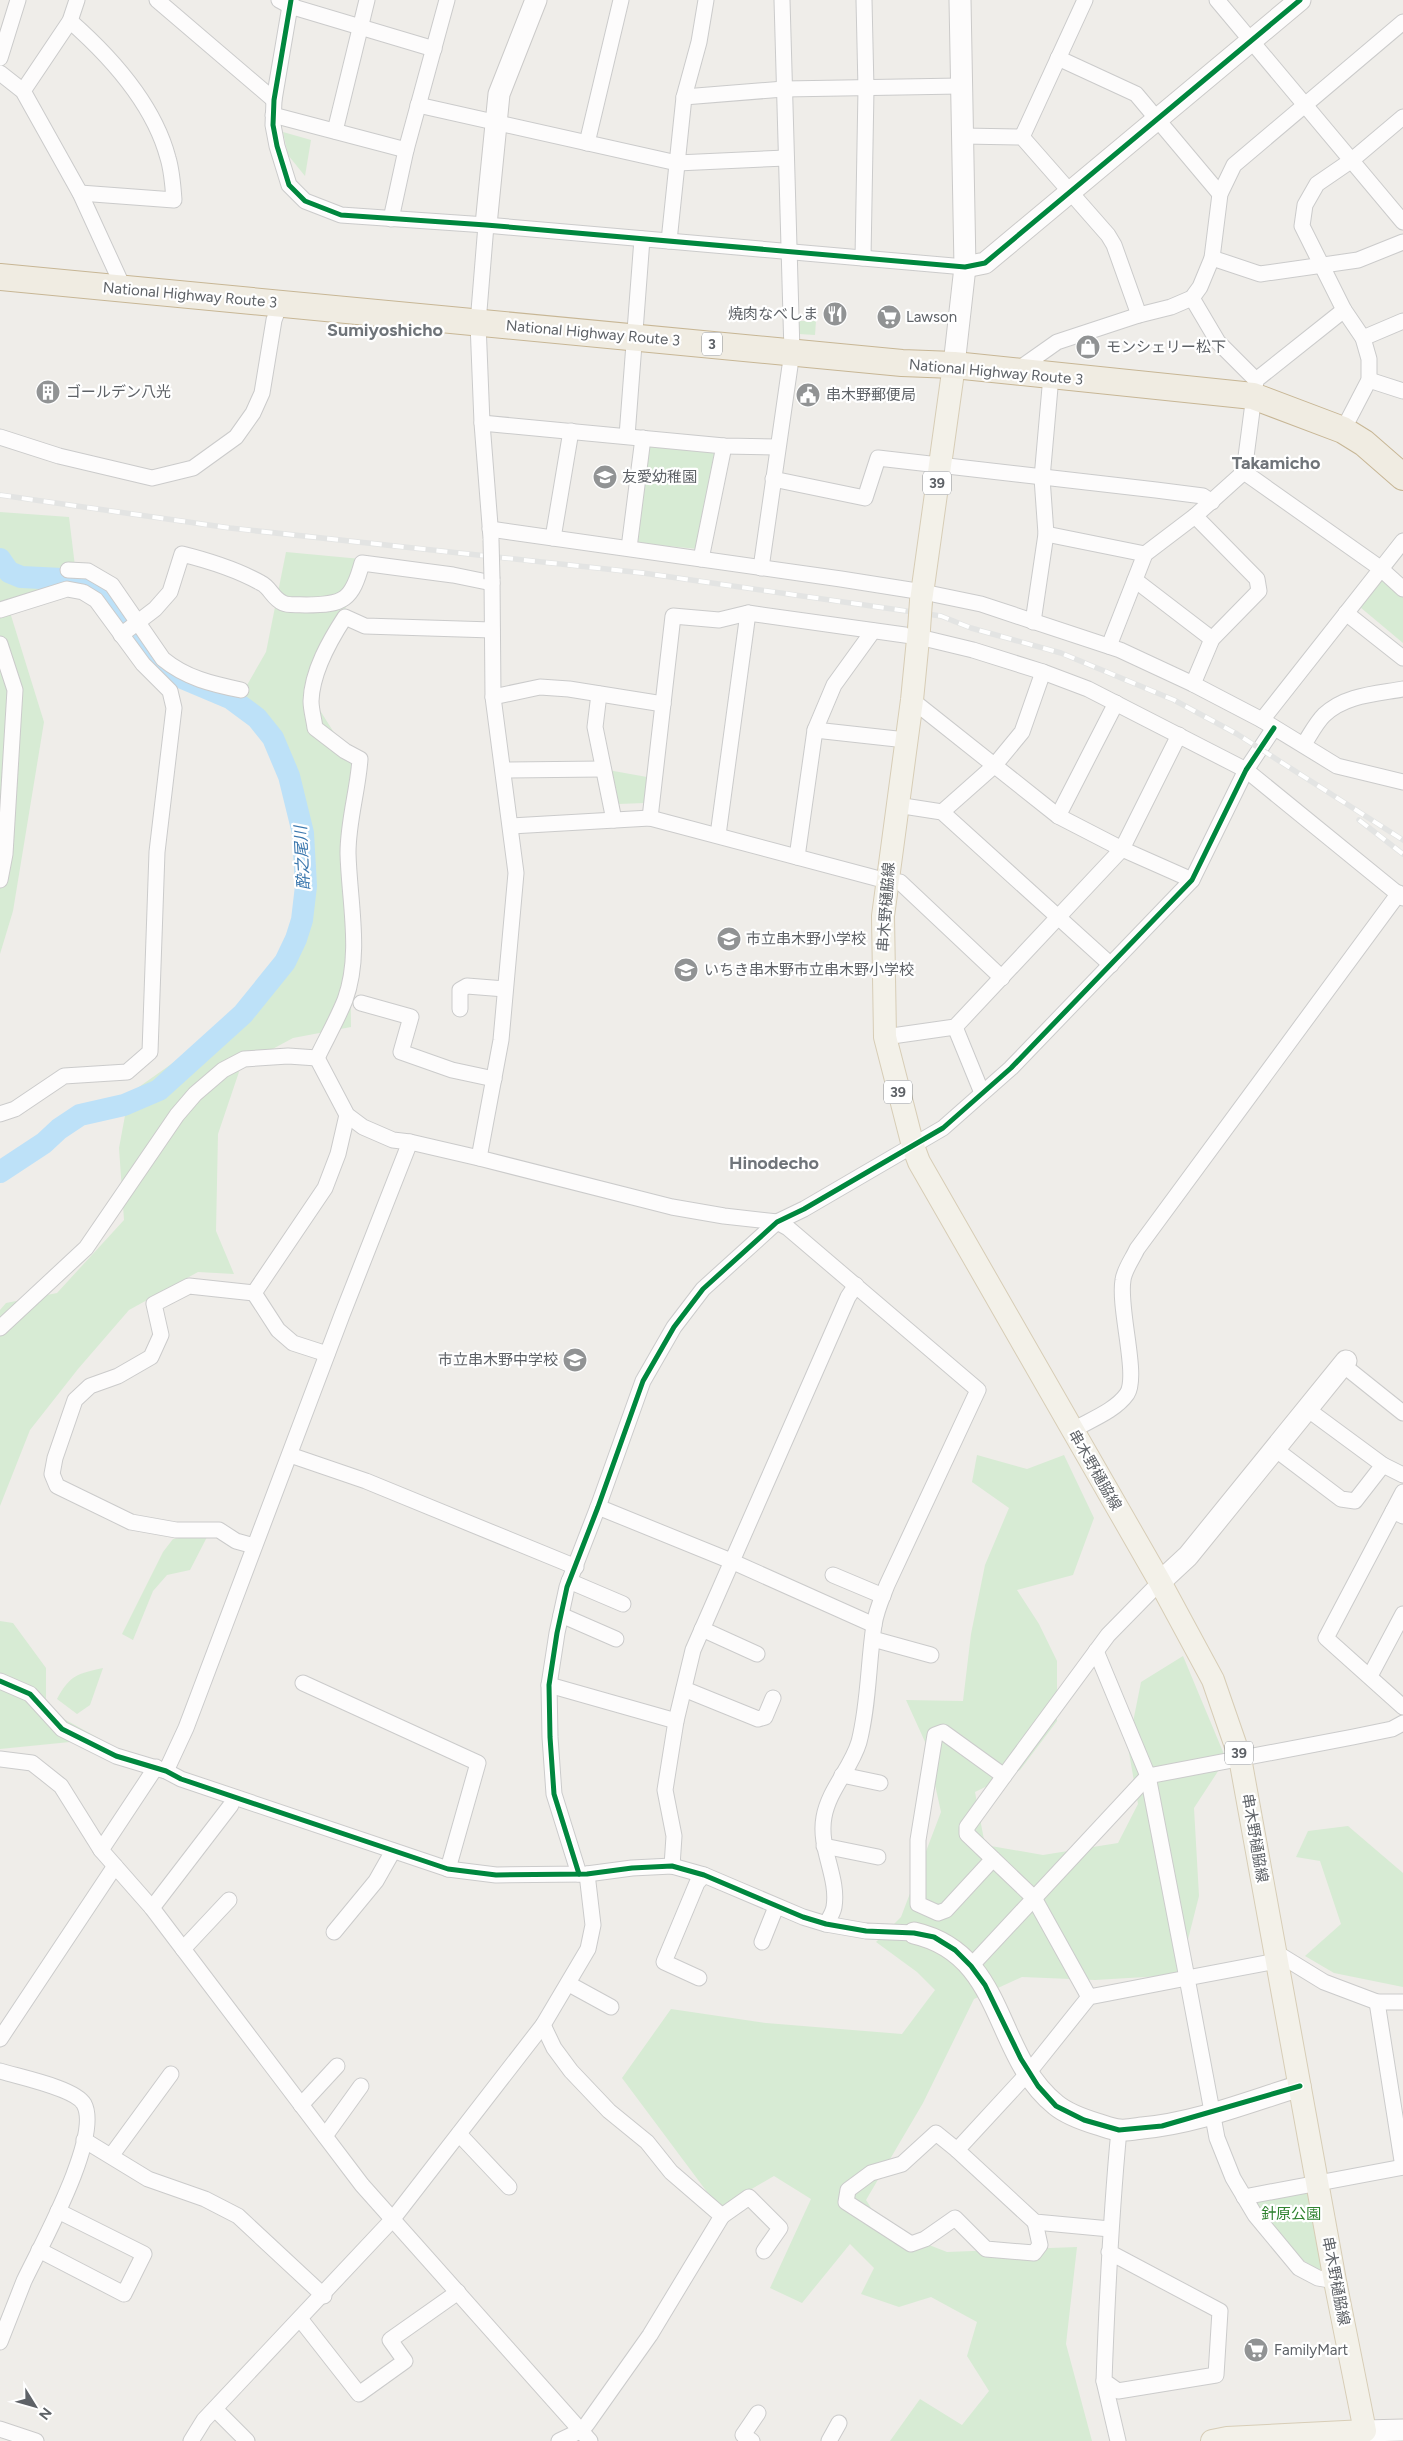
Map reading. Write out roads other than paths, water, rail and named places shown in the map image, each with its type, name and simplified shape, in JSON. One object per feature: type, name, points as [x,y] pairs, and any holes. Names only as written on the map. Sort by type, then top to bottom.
[{"type":"highway","name":"National Highway Route 3","points":[[0,277],[478,323],[635,336],[902,363],[954,365],[1050,376],[1255,388],[1343,430],[1364,443],[1403,477]]},
{"type":"main road","name":"串木野樋脇線","points":[[954,365],[922,597],[912,700],[882,924],[885,1037],[895,1084],[918,1162],[1160,1582],[1213,1680],[1240,1758],[1335,2281],[1365,2430]]},
{"type":"main road","points":[[1212,2441],[1227,2438],[1295,2437],[1365,2430]]},
{"type":"street","points":[[0,58],[18,0]]},
{"type":"street","points":[[23,91],[70,22],[77,0]]},
{"type":"street","points":[[157,0],[274,108],[335,132],[406,150]]},
{"type":"street","points":[[335,132],[362,27],[367,0]]},
{"type":"street","points":[[391,219],[406,150],[447,0]]},
{"type":"street","points":[[479,1158],[501,1040],[516,873],[493,697],[492,581],[478,323],[499,94],[536,0]]},
{"type":"street","points":[[587,143],[621,0]]},
{"type":"street","points":[[669,241],[684,97],[699,42],[706,0]]},
{"type":"street","points":[[761,568],[792,352],[782,0]]},
{"type":"street","points":[[863,258],[866,89],[864,0]]},
{"type":"street","points":[[954,365],[965,267],[963,136],[960,86],[960,0]]},
{"type":"street","points":[[1022,137],[1085,0]]},
{"type":"street","points":[[1217,0],[1403,222]]},
{"type":"street","points":[[434,49],[287,2],[274,108],[277,146],[290,185],[305,201],[341,215],[486,225],[965,267],[985,263],[1300,0]]},
{"type":"street","points":[[70,22],[92,40],[127,81],[150,115],[168,158],[174,200],[80,193]]},
{"type":"street","points":[[1015,372],[1057,342],[1139,315],[1171,307],[1192,298],[1200,287],[1212,258],[1220,194],[1234,165],[1403,22]]},
{"type":"street","points":[[1058,58],[1136,94],[1220,194]]},
{"type":"street","points":[[0,73],[23,91],[80,193],[124,290]]},
{"type":"street","points":[[684,97],[784,89],[960,86]]},
{"type":"street","points":[[418,105],[677,163],[786,158]]},
{"type":"street","points":[[1343,430],[1369,380],[1369,359],[1363,338],[1344,310],[1302,226],[1305,205],[1317,184],[1352,160],[1403,117]]},
{"type":"street","points":[[963,136],[1022,137],[1114,244],[1139,315]]},
{"type":"street","points":[[627,436],[642,239]]},
{"type":"street","points":[[1212,258],[1260,274],[1358,260],[1403,242]]},
{"type":"street","points":[[1192,298],[1218,342],[1255,388]]},
{"type":"street","points":[[3,437],[59,456],[152,478],[193,468],[236,437],[253,413],[262,393],[274,320],[280,304]]},
{"type":"street","points":[[1109,646],[1145,554],[1212,502],[1244,472],[1255,388],[1344,310]]},
{"type":"street","points":[[1363,338],[1403,321]]},
{"type":"street","points":[[1034,622],[1046,534],[1042,478],[1050,376]]},
{"type":"street","points":[[1369,380],[1403,391]]},
{"type":"street","points":[[482,423],[724,446],[777,447]]},
{"type":"street","points":[[553,538],[571,431]]},
{"type":"street","points":[[629,548],[643,438]]},
{"type":"street","points":[[701,559],[724,446]]},
{"type":"street","points":[[773,479],[865,498],[878,458],[1175,492],[1203,496],[1212,502]]},
{"type":"street","points":[[1244,472],[1380,568],[1403,589]]},
{"type":"street","points":[[1193,684],[1212,639],[1259,591],[1257,579],[1195,516]]},
{"type":"street","points":[[490,534],[553,538],[629,548],[761,568],[922,597],[981,604],[1109,646],[1193,684],[1304,744],[1337,766],[1403,782]]},
{"type":"street","points":[[1046,534],[1145,554]]},
{"type":"street","points":[[191,2441],[204,2420],[324,2296],[392,2220],[543,2026],[588,1949],[593,1925],[583,1874],[554,1794],[549,1685],[561,1614],[572,1574],[643,1381],[674,1327],[703,1289],[777,1222],[804,1209],[943,1128],[1011,1068],[1192,880],[1268,724],[1346,613],[1403,541]]},
{"type":"street","points":[[129,630],[155,609],[170,592],[182,554],[219,564],[264,584],[274,597],[285,604],[320,605],[337,602],[348,596],[356,586],[362,563],[492,581]]},
{"type":"street","points":[[0,1114],[15,1109],[64,1076],[127,1072],[150,1052],[158,852],[174,708],[170,691],[143,664],[112,585],[88,571],[68,570]]},
{"type":"street","points":[[1135,580],[1212,639]]},
{"type":"street","points":[[0,610],[67,589],[83,592],[96,600],[184,675],[241,690]]},
{"type":"street","points":[[718,835],[748,613]]},
{"type":"street","points":[[650,818],[673,616],[719,620],[748,613],[873,631],[919,634],[1043,672],[1116,703],[1246,770],[1401,896],[1137,1249],[1123,1279],[1123,1313],[1132,1378],[1128,1393],[1116,1406],[1072,1430]]},
{"type":"street","points":[[1346,613],[1403,658]]},
{"type":"street","points":[[317,1058],[345,999],[350,980],[354,926],[348,851],[360,759],[345,751],[315,728],[311,700],[316,675],[332,636],[345,617],[365,626],[492,630]]},
{"type":"street","points":[[796,857],[815,730],[834,685],[873,631]]},
{"type":"street","points":[[0,644],[15,690],[5,854],[0,880]]},
{"type":"street","points":[[0,668],[15,690]]},
{"type":"street","points":[[942,812],[994,766],[1022,732],[1043,672]]},
{"type":"street","points":[[493,697],[540,687],[663,704]]},
{"type":"street","points":[[1304,744],[1322,716],[1339,703],[1350,698],[1403,689]]},
{"type":"street","points":[[599,694],[595,727],[614,820]]},
{"type":"street","points":[[912,700],[1058,816],[1122,849],[1192,880]]},
{"type":"street","points":[[1058,816],[1116,703]]},
{"type":"street","points":[[815,730],[906,740]]},
{"type":"street","points":[[885,1037],[956,1027],[1122,849],[1179,735]]},
{"type":"street","points":[[503,770],[603,769]]},
{"type":"street","points":[[897,805],[942,812],[1110,965]]},
{"type":"street","points":[[511,826],[650,818],[887,881],[900,882],[1002,978]]},
{"type":"street","points":[[460,1009],[460,990],[467,986],[505,989]]},
{"type":"street","points":[[361,1003],[411,1017],[401,1052],[452,1070],[494,1079]]},
{"type":"street","points":[[956,1027],[982,1093]]},
{"type":"street","points":[[0,1328],[86,1248],[177,1115],[195,1094],[216,1076],[244,1059],[288,1056],[317,1058]]},
{"type":"street","points":[[317,1058],[347,1115],[363,1127],[393,1140],[410,1142],[479,1158],[672,1207],[724,1216],[777,1222],[856,1285],[978,1390],[882,1596],[874,1632],[867,1698],[859,1743],[835,1787],[824,1818],[824,1846],[834,1889],[834,1909],[826,1924]]},
{"type":"street","points":[[254,1294],[325,1188],[338,1154],[347,1115]]},
{"type":"street","points":[[101,1850],[161,1769],[186,1728],[327,1354],[410,1142]]},
{"type":"street","points":[[672,1866],[674,1836],[665,1790],[676,1721],[693,1650],[848,1297],[856,1285]]},
{"type":"street","points":[[254,1546],[236,1540],[219,1530],[176,1530],[131,1522],[57,1486],[52,1474],[55,1458],[75,1400],[90,1386],[118,1376],[151,1357],[161,1335],[154,1304],[189,1286],[254,1294],[278,1330],[293,1343],[327,1354]]},
{"type":"street","points":[[1089,1997],[1034,1898],[967,1834],[967,1827],[1108,1635],[1188,1556],[1344,1363],[1403,1413]]},
{"type":"street","points":[[1307,1409],[1383,1465],[1403,1475]]},
{"type":"street","points":[[1275,1449],[1341,1499],[1350,1502],[1355,1501],[1383,1465]]},
{"type":"street","points":[[290,1455],[366,1481],[572,1574],[622,1604]]},
{"type":"street","points":[[1403,1492],[1398,1513],[1326,1638],[1403,1707]]},
{"type":"street","points":[[598,1507],[731,1561],[874,1632],[932,1655]]},
{"type":"street","points":[[833,1575],[882,1596]]},
{"type":"street","points":[[561,1614],[616,1639]]},
{"type":"street","points":[[1370,1676],[1403,1614]]},
{"type":"street","points":[[702,1629],[757,1654]]},
{"type":"street","points":[[1096,1651],[1148,1776],[1213,2113],[1223,2155],[1244,2197],[1256,2215],[1299,2268],[1318,2278],[1335,2281]]},
{"type":"street","points":[[0,1681],[30,1694],[62,1729],[116,1756],[161,1769],[181,1779],[448,1870],[496,1875],[583,1874],[632,1868],[672,1866],[704,1875],[776,1907],[826,1924],[866,1931],[914,1933],[934,1937],[954,1950],[971,1966],[985,1985],[1029,2072],[1056,2106],[1084,2120],[1119,2130],[1162,2126],[1213,2113],[1300,2086]]},
{"type":"street","points":[[304,1683],[478,1763],[448,1870]]},
{"type":"street","points":[[549,1685],[676,1721]]},
{"type":"street","points":[[684,1689],[758,1719],[766,1717],[773,1698]]},
{"type":"street","points":[[971,1966],[1148,1776],[1373,1733],[1392,1729],[1403,1724]]},
{"type":"street","points":[[993,1858],[946,1910],[938,1913],[918,1904],[918,1840],[935,1735],[942,1732],[1004,1776]]},
{"type":"street","points":[[0,1759],[32,1763],[60,1786],[101,1850],[152,1908],[301,2105],[392,2220],[458,2292],[581,2437]]},
{"type":"street","points":[[842,1775],[880,1783]]},
{"type":"street","points":[[152,1908],[231,1805]]},
{"type":"street","points":[[824,1846],[878,1857]]},
{"type":"street","points":[[334,1932],[376,1881],[393,1851]]},
{"type":"street","points":[[0,2039],[115,1866]]},
{"type":"street","points":[[699,1978],[664,1962],[696,1883],[704,1875]]},
{"type":"street","points":[[183,1949],[229,1900]]},
{"type":"street","points":[[762,1942],[776,1907]]},
{"type":"street","points":[[957,2150],[1029,2072],[1089,1997],[1187,1978],[1276,1956],[1324,1982],[1377,2002],[1403,2002]]},
{"type":"street","points":[[569,1984],[611,2007]]},
{"type":"street","points":[[1244,2197],[1403,2167],[1400,2121],[1377,2002]]},
{"type":"street","points":[[543,2026],[554,2048],[571,2071],[609,2110],[647,2142],[671,2172],[722,2216]]},
{"type":"street","points":[[301,2105],[337,2066]]},
{"type":"street","points":[[0,2072],[73,2093],[84,2102],[88,2116],[84,2140],[73,2178],[39,2250],[0,2342]]},
{"type":"street","points":[[111,2156],[170,2074]]},
{"type":"street","points":[[325,2136],[361,2086]]},
{"type":"street","points":[[1118,2441],[1104,2381],[1110,2229],[1119,2130]]},
{"type":"street","points":[[936,2133],[957,2150],[1035,2222],[1040,2245],[1034,2254],[986,2249],[955,2218],[925,2239],[912,2244],[846,2202],[848,2190],[871,2173],[902,2164],[936,2133]]},
{"type":"street","points":[[459,2134],[509,2186]]},
{"type":"street","points":[[84,2140],[148,2179],[205,2199],[238,2216],[324,2296]]},
{"type":"street","points":[[559,2441],[581,2437],[650,2335],[722,2216],[749,2197],[780,2228],[764,2251]]},
{"type":"street","points":[[39,2250],[124,2294],[144,2254],[58,2211]]},
{"type":"street","points":[[1035,2222],[1110,2229]]},
{"type":"street","points":[[1104,2381],[1118,2391],[1216,2374],[1220,2311],[1109,2252]]},
{"type":"street","points":[[301,2320],[359,2394],[405,2361],[390,2340],[458,2292]]},
{"type":"street","points":[[215,2409],[247,2441]]},
{"type":"street","points":[[745,2439],[758,2413]]},
{"type":"street","points":[[829,2441],[839,2423]]},
{"type":"street","points":[[0,2429],[36,2441]]},
{"type":"street","points":[[1365,2430],[1403,2430]]},
{"type":"waterway","name":"酔之尾川","points":[[0,559],[9,572],[21,577],[83,580],[101,589],[113,603],[143,650],[166,671],[230,698],[257,718],[273,738],[289,776],[303,833],[306,886],[302,920],[296,939],[285,962],[243,1014],[159,1090],[124,1105],[80,1115],[59,1129],[44,1143],[0,1172]]},
{"type":"railway","points":[[0,495],[230,528],[643,573],[941,616],[971,628],[1061,653],[1174,700],[1237,734],[1403,840]]},
{"type":"railway","points":[[1359,820],[1403,854]]},
{"type":"place","name":"焼肉なべしま","points":[[835,314]]},
{"type":"place","name":"Lawson","points":[[889,317]]},
{"type":"place","name":"モンシェリー松下","points":[[1088,347]]},
{"type":"place","name":"ゴールデン八光","points":[[48,392]]},
{"type":"place","name":"串木野郵便局","points":[[808,395]]},
{"type":"place","name":"友愛幼稚園","points":[[605,477]]},
{"type":"place","name":"市立串木野小学校","points":[[729,939]]},
{"type":"place","name":"いちき串木野市立串木野小学校","points":[[686,970]]},
{"type":"place","name":"市立串木野中学校","points":[[575,1360]]},
{"type":"place","name":"FamilyMart","points":[[1256,2350]]},
{"type":"district","name":"Sumiyoshicho","points":[[385,330]]},
{"type":"district","name":"Takamicho","points":[[1276,463]]},
{"type":"district","name":"Hinodecho","points":[[774,1163]]},
{"type":"park label","name":"針原公園","points":[[1291,2214]]}]
